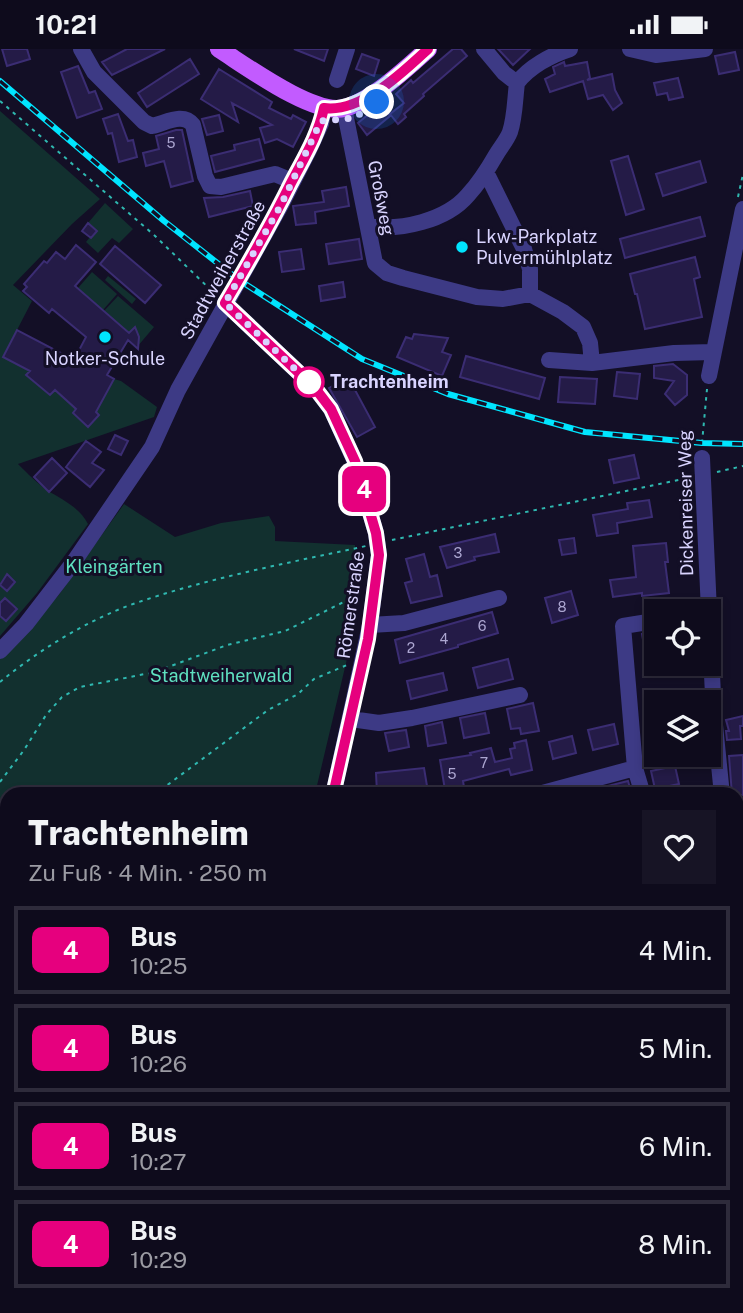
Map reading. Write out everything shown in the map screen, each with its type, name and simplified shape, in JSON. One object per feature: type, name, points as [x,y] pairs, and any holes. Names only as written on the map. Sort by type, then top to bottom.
[{"type":"main road","points":[[219,49],[293,95],[324,108],[344,108],[376,92],[428,49]]},
{"type":"street","points":[[81,49],[94,72],[144,123],[152,126],[175,119],[189,120],[210,186],[221,187],[275,174],[292,181]]},
{"type":"street","points":[[337,79],[347,49]]},
{"type":"street","points":[[484,49],[504,73],[517,83]]},
{"type":"street","points":[[368,226],[409,225],[439,215],[467,198],[510,131],[517,83],[535,67],[570,49]]},
{"type":"street","points":[[630,49],[656,52],[705,49]]},
{"type":"street","name":"Stadtweiherstraße","points":[[0,651],[26,624],[54,588],[152,447],[178,390],[316,136],[324,108]]},
{"type":"street","name":"Großweg","points":[[344,108],[375,263],[387,272],[403,278],[477,297],[503,299],[530,294]]},
{"type":"street","points":[[486,172],[524,249],[530,269],[530,294],[564,312],[583,327],[590,344],[592,363]]},
{"type":"street","points":[[709,376],[743,209]]},
{"type":"street","name":"Römerstraße","points":[[225,303],[315,388],[331,409],[355,461],[378,543],[375,593],[365,654],[335,787]]},
{"type":"street","points":[[549,360],[592,363],[674,353],[713,352]]},
{"type":"street","name":"Dickenreiser Weg","points":[[702,458],[708,599]]},
{"type":"street","points":[[370,625],[404,623],[499,598]]},
{"type":"street","points":[[641,787],[635,768],[623,626],[644,623]]},
{"type":"street","name":"Dickenreiser Weg","points":[[712,676],[721,787]]},
{"type":"street","points":[[351,719],[379,723],[412,719],[520,695]]},
{"type":"street","points":[[575,787],[635,768]]},
{"type":"path","points":[[0,101],[154,236],[225,303]]},
{"type":"path","name":"Dickenreiser Weg","points":[[702,458],[703,421],[709,376]]},
{"type":"path","points":[[0,682],[52,645],[131,605],[263,569],[743,466]]},
{"type":"path","points":[[0,782],[62,697],[80,687],[155,672],[227,645],[285,631],[360,594],[375,593]]},
{"type":"path","points":[[166,787],[268,710],[298,694],[314,679],[340,666],[355,663],[365,654]]},
{"type":"green space","points":[[0,111],[100,199],[13,285],[32,301],[3,357],[30,371],[26,375],[50,395],[55,390],[76,409],[99,415],[96,412],[114,379],[121,381],[157,407],[154,417],[18,464],[44,488],[76,509],[88,524],[37,593],[0,636]]},
{"type":"green space","points":[[105,203],[133,229],[119,243],[112,238],[98,253],[86,242],[90,237],[88,223]]},
{"type":"green space","points":[[92,272],[117,294],[103,310],[78,288]]},
{"type":"green space","points":[[108,276],[136,299],[132,304],[105,280]]},
{"type":"green space","points":[[118,296],[154,327],[137,347],[139,337],[135,328],[129,333],[104,311]]},
{"type":"green space","name":"Stadtweiherwald","points":[[124,504],[175,537],[221,523],[269,516],[275,527],[275,541],[355,545],[356,595],[351,642],[317,787],[0,787],[0,658],[58,596]]},
{"type":"building","points":[[2,49],[27,49],[30,59],[7,66]]},
{"type":"building","points":[[127,49],[165,49],[112,75],[102,62]]},
{"type":"building","points":[[294,49],[328,49],[324,61]]},
{"type":"building","points":[[453,49],[461,49],[467,56],[423,94],[398,124],[390,114],[404,103],[396,94]]},
{"type":"building","points":[[498,49],[530,49],[513,65]]},
{"type":"building","points":[[735,52],[739,70],[719,74],[715,56]]},
{"type":"building","points":[[362,54],[379,60],[374,76],[356,69]]},
{"type":"building","points":[[190,59],[199,74],[147,107],[138,93]]},
{"type":"building","points":[[564,62],[565,66],[587,62],[590,78],[587,80],[612,74],[615,90],[622,103],[613,110],[603,95],[588,99],[583,81],[550,92],[545,79],[555,74],[553,67]]},
{"type":"building","points":[[78,66],[89,93],[95,91],[102,109],[77,118],[61,72]]},
{"type":"building","points":[[219,69],[272,102],[269,108],[291,119],[293,115],[306,122],[293,147],[277,139],[265,143],[260,128],[272,125],[232,103],[238,122],[201,99]]},
{"type":"building","points":[[678,78],[683,97],[669,100],[667,93],[657,95],[654,83]]},
{"type":"building","points":[[381,104],[390,116],[367,135],[358,123]]},
{"type":"building","points":[[118,114],[128,141],[133,140],[137,157],[119,162],[112,133],[108,134],[103,119]]},
{"type":"building","points":[[219,115],[223,131],[207,135],[202,119]]},
{"type":"building","points":[[182,130],[193,181],[171,187],[164,161],[146,166],[143,153],[159,149],[156,136]]},
{"type":"building","points":[[259,139],[264,159],[215,172],[211,156],[235,150],[234,145]]},
{"type":"building","points":[[628,156],[644,209],[626,215],[611,161]]},
{"type":"building","points":[[700,161],[706,182],[663,196],[656,174]]},
{"type":"building","points":[[346,187],[349,206],[315,212],[316,223],[296,225],[293,206],[324,202],[322,191]]},
{"type":"building","points":[[250,191],[253,206],[209,217],[204,198]]},
{"type":"building","points":[[700,217],[705,236],[625,258],[620,239]]},
{"type":"building","points":[[88,223],[97,231],[91,238],[82,231]]},
{"type":"building","points":[[359,239],[362,259],[329,264],[326,244]]},
{"type":"building","name":"Notker-Schule","points":[[76,245],[96,262],[75,286],[129,333],[135,327],[139,337],[138,349],[128,340],[107,375],[114,379],[96,412],[99,415],[88,427],[73,413],[76,409],[55,390],[50,395],[26,375],[30,371],[3,357],[17,330],[74,360],[86,337],[52,309],[49,313],[23,291],[27,287],[24,284],[44,261],[47,263],[56,252],[65,259]]},
{"type":"building","points":[[115,246],[161,285],[145,303],[100,264]]},
{"type":"building","points":[[301,249],[304,269],[282,272],[279,252]]},
{"type":"building","points":[[695,257],[700,277],[694,279],[702,317],[645,329],[630,274]]},
{"type":"building","points":[[343,282],[345,297],[321,301],[319,286]]},
{"type":"building","points":[[414,334],[448,338],[442,352],[451,355],[442,376],[397,357],[406,337],[412,339]]},
{"type":"building","points":[[466,356],[545,378],[539,399],[460,377]]},
{"type":"building","points":[[673,364],[687,375],[687,395],[675,405],[665,394],[674,381],[654,378],[654,366]]},
{"type":"building","points":[[617,372],[640,374],[637,399],[614,396]]},
{"type":"building","name":"Trachtenheim","points":[[348,377],[375,427],[357,437],[329,388]]},
{"type":"building","points":[[560,377],[597,379],[595,404],[558,402]]},
{"type":"building","points":[[115,435],[128,441],[121,455],[108,449]]},
{"type":"building","points":[[86,441],[101,452],[92,463],[104,470],[90,487],[66,467]]},
{"type":"building","points":[[634,455],[639,478],[614,483],[609,460]]},
{"type":"building","points":[[52,458],[67,473],[49,492],[34,477]]},
{"type":"building","points":[[649,500],[652,517],[617,523],[618,533],[597,536],[593,515],[628,509],[627,503]]},
{"type":"building","points":[[495,534],[499,552],[474,557],[475,560],[447,568],[440,547]]},
{"type":"building","points":[[574,538],[576,553],[562,555],[559,540]]},
{"type":"building","points":[[666,543],[668,562],[665,562],[669,593],[613,597],[610,580],[636,577],[633,546]]},
{"type":"building","points":[[424,554],[430,577],[437,575],[442,596],[411,603],[405,583],[412,581],[406,559]]},
{"type":"building","points":[[7,574],[15,582],[7,591],[0,585]]},
{"type":"building","points":[[571,591],[578,615],[552,623],[545,598]]},
{"type":"building","points":[[5,598],[17,609],[6,621],[0,616],[0,603]]},
{"type":"building","points":[[492,612],[498,633],[400,663],[395,640]]},
{"type":"building","points":[[508,659],[513,679],[478,688],[473,668]]},
{"type":"building","points":[[443,673],[447,690],[411,699],[407,681]]},
{"type":"building","points":[[533,703],[539,731],[521,734],[520,728],[511,729],[507,709]]},
{"type":"building","points":[[485,713],[489,733],[464,738],[460,718]]},
{"type":"building","points":[[743,716],[743,726],[740,726],[741,739],[727,740],[726,731],[729,731],[726,720]]},
{"type":"building","points":[[442,722],[446,743],[428,746],[425,726]]},
{"type":"building","points":[[614,724],[618,744],[593,750],[588,730]]},
{"type":"building","points":[[406,730],[409,747],[389,751],[385,733]]},
{"type":"building","points":[[572,736],[576,753],[553,759],[549,742]]},
{"type":"building","points":[[526,740],[532,770],[511,775],[509,769],[463,781],[464,787],[444,787],[440,760],[471,755],[470,753],[491,748],[495,762],[512,758],[510,749],[515,748],[514,743]]},
{"type":"building","points":[[743,755],[743,787],[731,787],[729,756]]},
{"type":"building","points":[[675,767],[679,784],[655,787],[651,771]]},
{"type":"building","points":[[424,768],[427,786],[377,787],[376,773]]},
{"type":"building","points":[[628,781],[630,787],[608,787]]},
{"type":"railway","points":[[0,81],[164,221],[239,280],[362,359],[448,394],[585,432],[702,443],[743,444]]},
{"type":"bus line","name":"4","points":[[335,787],[368,639],[375,593],[379,555],[374,523],[355,461],[331,409],[315,388],[225,303],[253,257],[309,150],[321,124],[324,108],[344,108],[359,102],[376,92],[428,49]]},
{"type":"place","name":"Lkw-Parkplatz Pulvermühlplatz","points":[[462,247]]},
{"type":"place","name":"Notker-Schule","points":[[105,337]]},
{"type":"place","name":"Trachtenheim","points":[[309,382]]},
{"type":"route","points":[[309,382],[315,388],[225,303],[281,205],[321,121],[354,118],[377,102]]},
{"type":"park label","name":"Kleingärten","points":[[114,567]]}]
